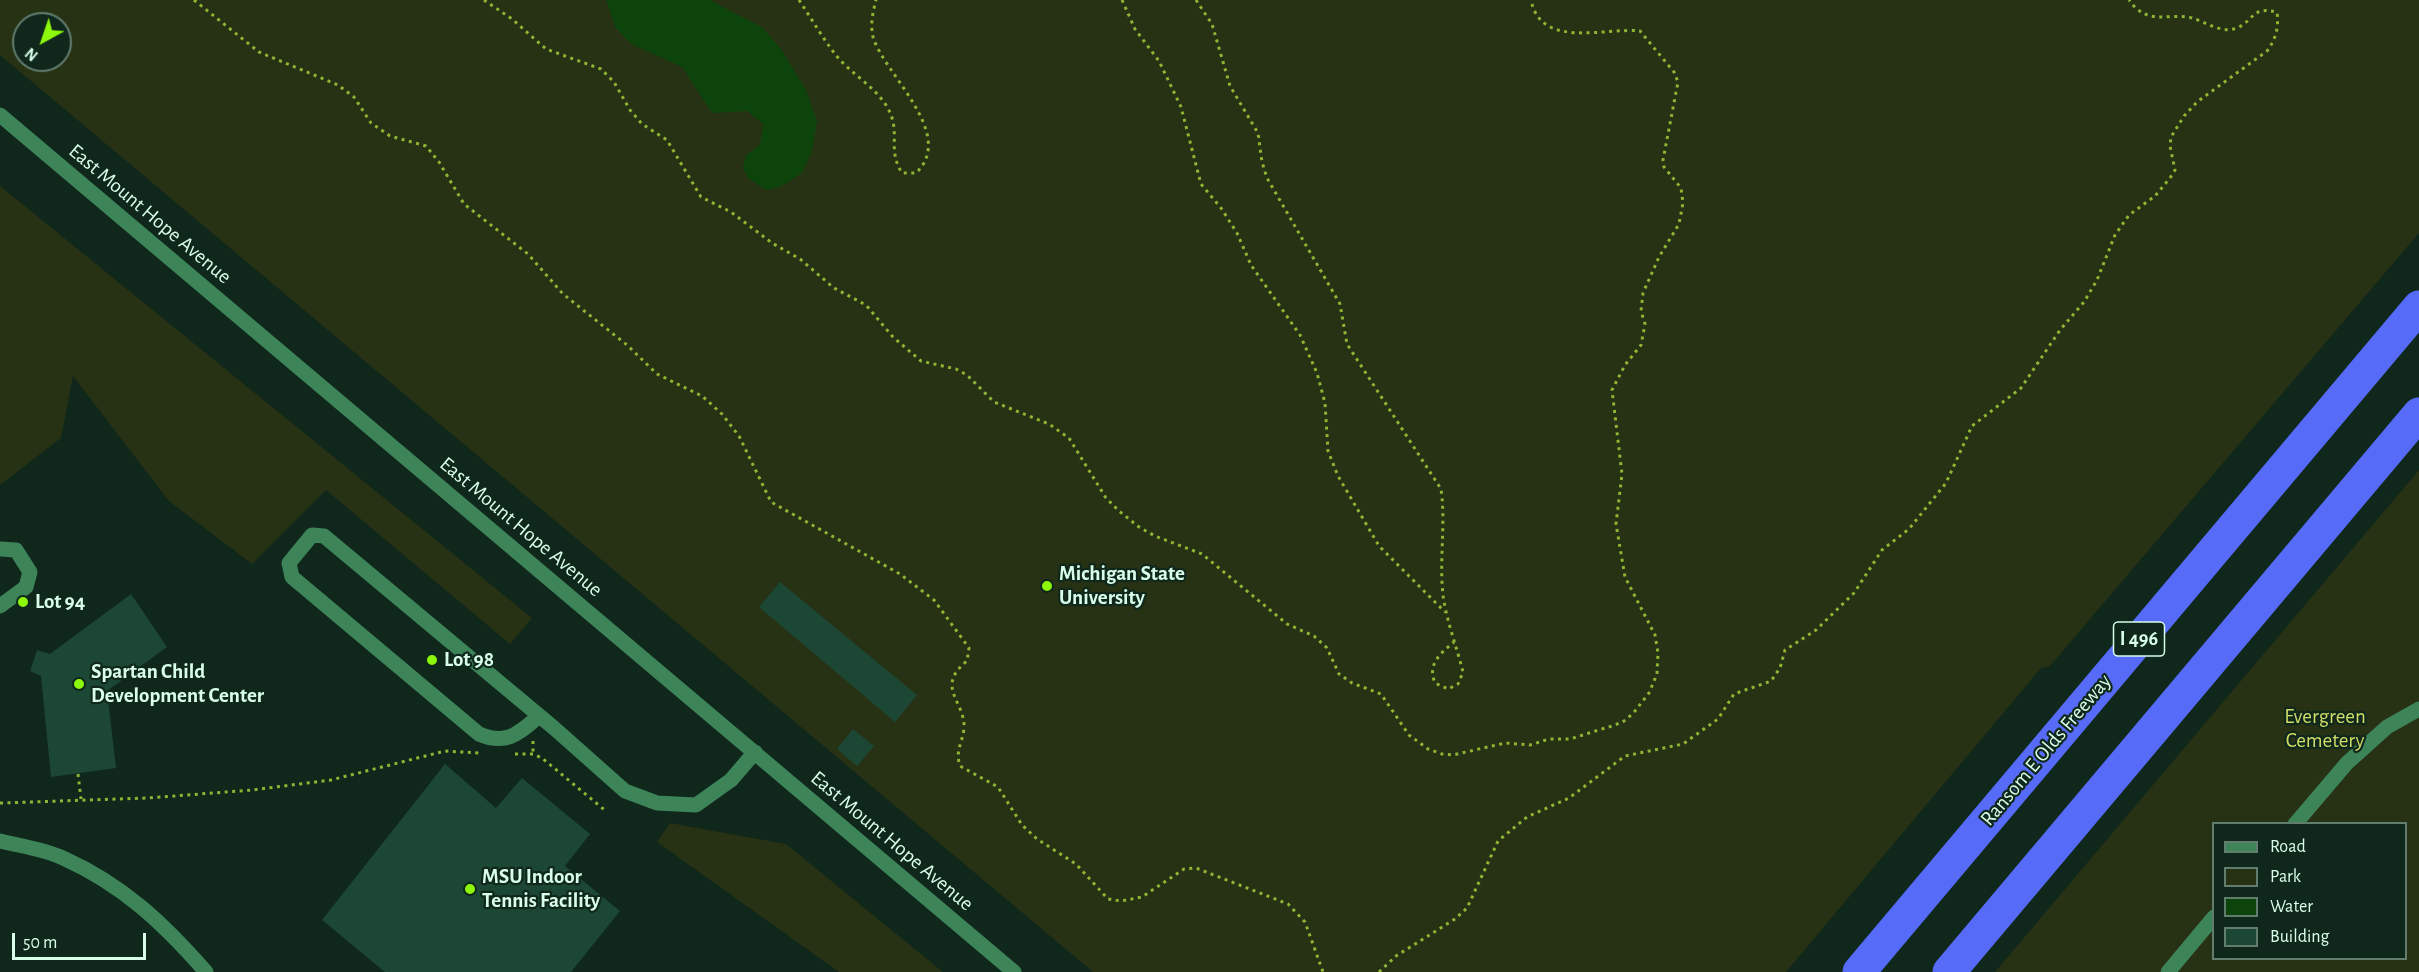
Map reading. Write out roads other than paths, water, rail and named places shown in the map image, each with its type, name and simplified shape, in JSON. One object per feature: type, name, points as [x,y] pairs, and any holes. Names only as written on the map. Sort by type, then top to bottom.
[{"type":"highway","name":"Ransom E Olds Freeway","points":[[1858,972],[2419,307]]},
{"type":"highway","points":[[1949,972],[2419,414]]},
{"type":"street","name":"East Mount Hope Avenue","points":[[0,115],[1014,972]]},
{"type":"street","points":[[539,716],[506,739],[492,740],[479,734],[292,578],[289,563],[312,535],[324,536],[539,716],[624,791],[657,803],[696,805],[731,780],[755,752]]},
{"type":"street","points":[[0,549],[16,550],[30,572],[26,587],[0,606]]},
{"type":"street","points":[[2297,822],[2355,756],[2387,727],[2419,709]]},
{"type":"street","points":[[0,841],[61,857],[120,889],[165,926],[206,972]]},
{"type":"street","points":[[2168,972],[2212,919]]},
{"type":"water","points":[[606,0],[710,0],[763,28],[781,49],[806,90],[817,121],[812,151],[802,173],[780,187],[766,190],[748,178],[743,168],[746,155],[760,145],[763,124],[747,111],[712,113],[682,67],[631,44],[616,28]]},
{"type":"place","name":"Michigan State University","points":[[1047,586]]},
{"type":"place","name":"Lot 94","points":[[23,602]]},
{"type":"place","name":"Lot 98","points":[[432,660]]},
{"type":"place","name":"Spartan Child Development Center","points":[[79,684]]},
{"type":"place","name":"MSU Indoor Tennis Facility","points":[[470,889]]},
{"type":"park label","name":"Evergreen Cemetery","points":[[2325,729]]}]
